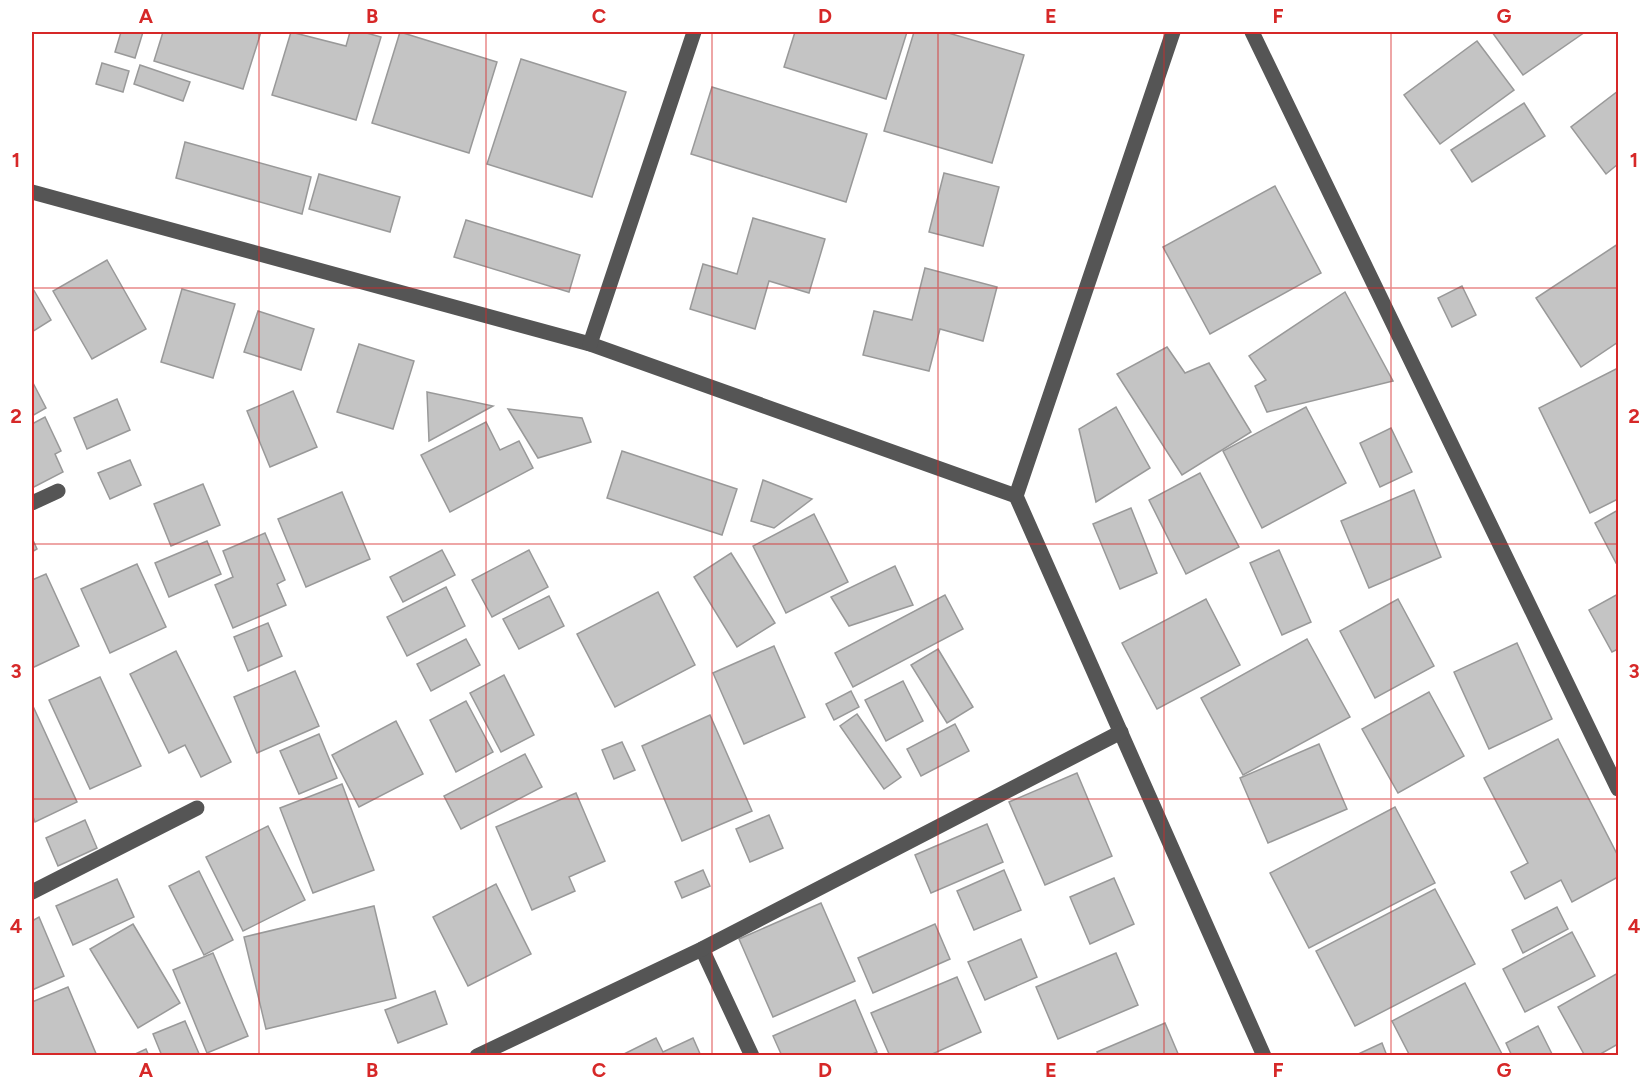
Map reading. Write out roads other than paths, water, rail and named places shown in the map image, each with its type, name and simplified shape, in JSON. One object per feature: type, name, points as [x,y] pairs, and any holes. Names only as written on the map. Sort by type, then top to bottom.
[{"type":"street","points":[[590,344],[694,32]]},
{"type":"street","points":[[1173,32],[1016,496],[1264,1056]]},
{"type":"street","points":[[1252,32],[1618,789]]},
{"type":"street","points":[[32,192],[590,344],[1016,496]]},
{"type":"street","points":[[32,503],[57,491]]},
{"type":"street","points":[[477,1056],[702,949],[1121,732]]},
{"type":"street","points":[[32,892],[197,808]]},
{"type":"street","points":[[702,949],[752,1056]]}]
